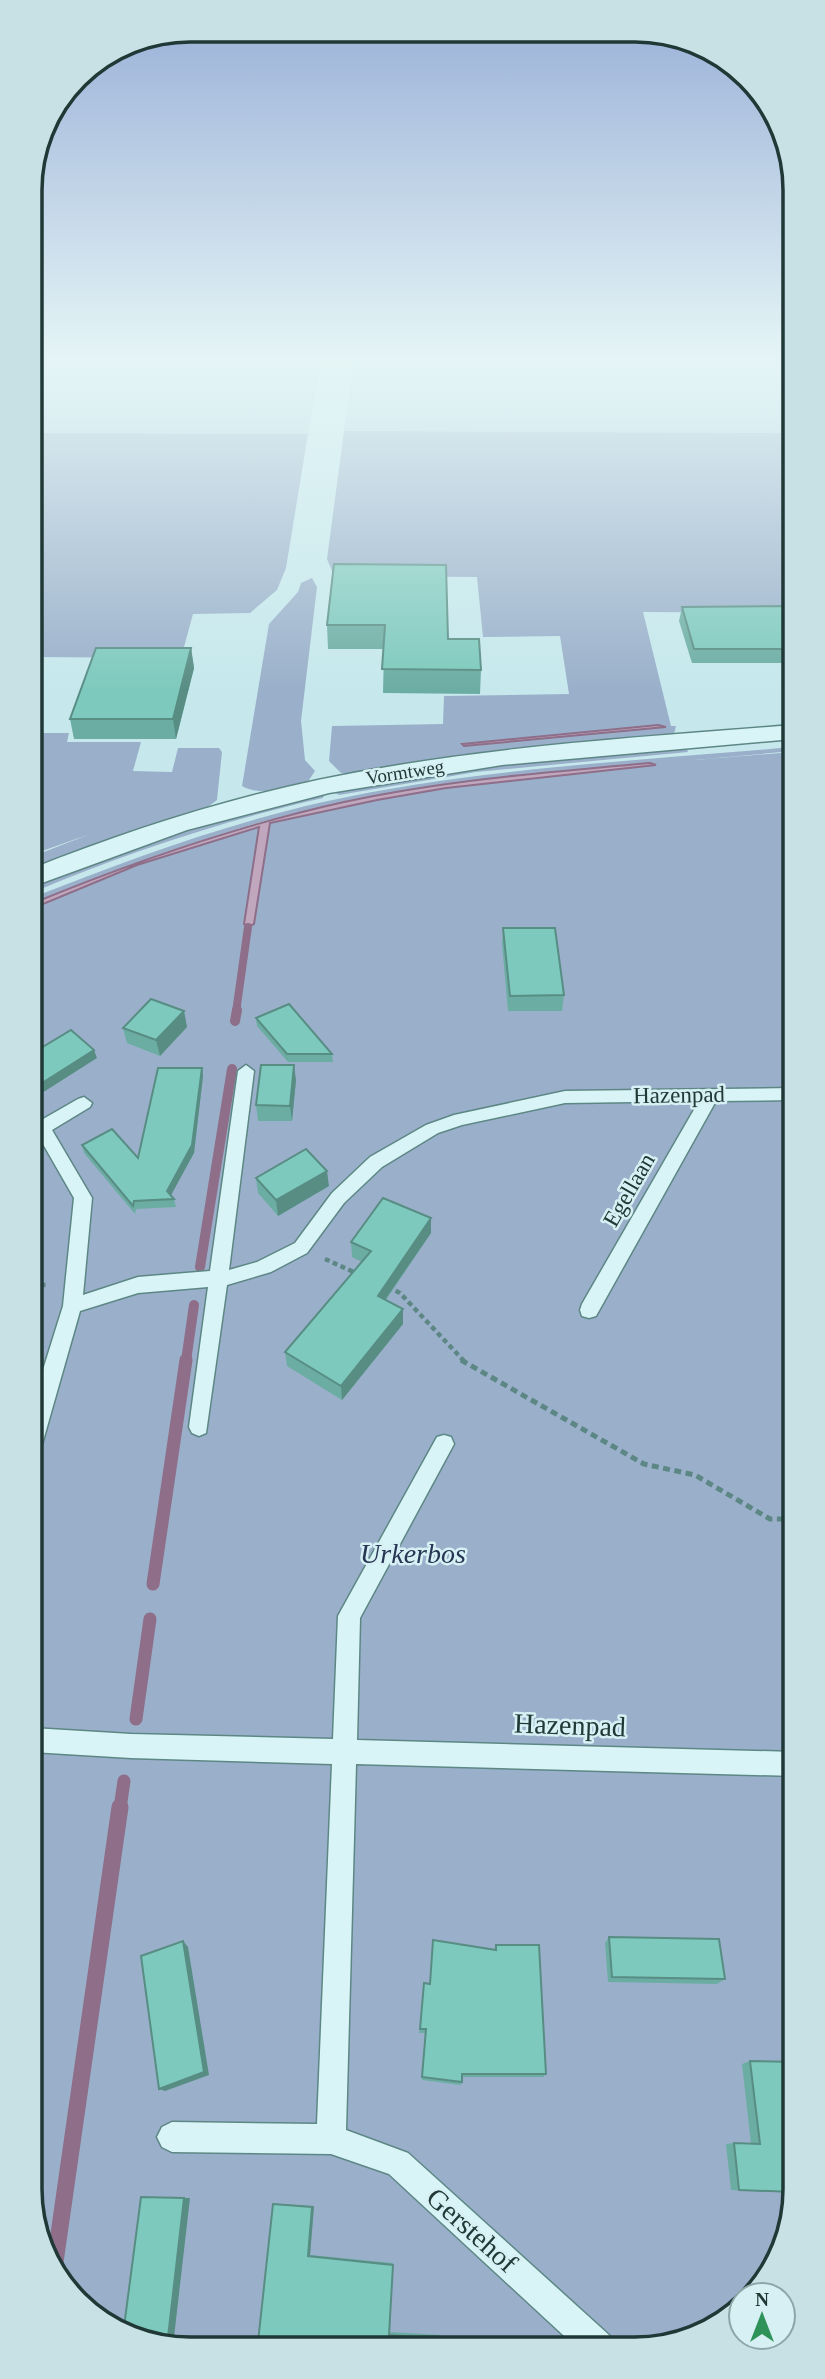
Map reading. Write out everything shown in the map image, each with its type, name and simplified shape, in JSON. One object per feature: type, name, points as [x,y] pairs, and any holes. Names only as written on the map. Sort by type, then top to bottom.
[{"type":"street","name":"Vormtweg","points":[[42,874],[111,846],[183,822],[286,794],[358,779],[477,761],[783,733]]},
{"type":"lane","points":[[199,1427],[246,1071]]},
{"type":"lane","name":"Hazenpad","points":[[302,1248],[338,1199],[376,1162],[432,1129],[460,1119],[565,1097],[783,1094]]},
{"type":"lane","name":"Egellaan","points":[[589,1310],[711,1095]]},
{"type":"lane","points":[[42,1127],[84,1103]]},
{"type":"lane","points":[[42,1138],[83,1199],[72,1306],[42,1394]]},
{"type":"lane","points":[[72,1306],[138,1284],[235,1276],[264,1267],[302,1248]]},
{"type":"lane","points":[[331,2139],[349,1616],[444,1444]]},
{"type":"lane","name":"Hazenpad","points":[[42,1741],[131,1746],[783,1764]]},
{"type":"lane","name":"Gerstehof","points":[[172,2137],[331,2139],[398,2163],[588,2337]]},
{"type":"path","points":[[302,1248],[363,1276]]},
{"type":"path","points":[[375,1282],[400,1293],[458,1358],[644,1464],[695,1475],[769,1519],[783,1519]]},
{"type":"green space","points":[[42,468],[302,468],[286,568],[277,590],[250,613],[193,614],[181,658],[42,657]]},
{"type":"green space","points":[[339,468],[783,468],[783,613],[643,612],[671,726],[676,726],[673,738],[353,774],[341,773],[329,761],[332,726],[443,724],[444,696],[569,694],[560,636],[483,637],[477,577],[334,576],[327,559]],"holes":[[[658,725],[666,727],[463,744]]]},
{"type":"green space","points":[[312,578],[317,587],[301,721],[305,760],[315,771],[307,783],[274,790],[250,789],[242,786],[269,624],[298,592],[301,583]]},
{"type":"green space","points":[[42,733],[69,733],[67,742],[141,742],[133,771],[172,772],[178,748],[219,748],[222,752],[217,800],[205,809],[42,868],[42,853],[90,834],[42,851]]},
{"type":"green space","points":[[686,746],[688,752],[476,772],[339,795],[332,791],[428,773]]},
{"type":"green space","name":"Urkerbos","points":[[783,748],[783,752],[695,760],[783,753],[783,2198],[772,2246],[750,2281],[727,2281],[727,2304],[700,2322],[682,2329],[654,2336],[635,2337],[171,2336],[125,2322],[100,2306],[85,2294],[73,2279],[53,2246],[42,2198],[42,903],[151,860],[262,823],[427,788],[261,822],[145,860],[42,900],[42,894],[212,832],[285,811],[381,790],[498,773]]},
{"type":"green space","points":[[325,793],[323,798],[248,817],[139,851],[42,889],[42,881],[155,837]]},
{"type":"shaded area","points":[[658,725],[666,727],[464,746],[462,744]]},
{"type":"shaded area","points":[[650,763],[656,765],[446,788],[270,823],[254,924],[248,927],[244,924],[259,827],[137,865],[42,904],[42,900],[108,874],[185,846],[264,822],[382,794],[535,773]]},
{"type":"building","points":[[334,564],[446,565],[448,639],[479,639],[481,670],[382,669],[385,625],[327,625]]},
{"type":"building","points":[[783,606],[783,649],[694,649],[682,607]]},
{"type":"building","points":[[96,648],[191,648],[173,719],[70,719]]},
{"type":"building","points":[[503,928],[555,928],[564,995],[510,996]]},
{"type":"building","points":[[151,999],[184,1011],[156,1040],[123,1028]]},
{"type":"building","points":[[289,1004],[332,1054],[287,1054],[256,1018]]},
{"type":"building","points":[[71,1030],[94,1050],[42,1083],[42,1047]]},
{"type":"building","points":[[261,1065],[294,1065],[290,1106],[256,1105]]},
{"type":"building","points":[[158,1068],[202,1068],[192,1145],[167,1191],[174,1199],[134,1201],[133,1206],[82,1145],[112,1129],[138,1158]]},
{"type":"building","points":[[306,1149],[327,1171],[276,1200],[256,1178]]},
{"type":"building","points":[[383,1198],[431,1218],[378,1296],[403,1309],[341,1386],[285,1352],[371,1251],[351,1242]]},
{"type":"building","points":[[609,1937],[719,1939],[725,1979],[612,1977]]},
{"type":"building","points":[[433,1940],[496,1950],[496,1945],[539,1945],[546,2074],[462,2074],[462,2082],[422,2077],[426,2029],[420,2029],[424,1983],[430,1984]]},
{"type":"building","points":[[183,1941],[204,2072],[159,2089],[141,1956]]},
{"type":"building","points":[[750,2061],[783,2062],[783,2192],[739,2190],[734,2143],[760,2144]]},
{"type":"building","points":[[141,2197],[184,2198],[168,2335],[125,2322]]},
{"type":"building","points":[[273,2204],[312,2207],[308,2256],[393,2265],[389,2335],[416,2337],[259,2337]]},
{"type":"waterway","points":[[236,1012],[248,927]]},
{"type":"waterway","points":[[235,1021],[237,1010]]},
{"type":"waterway","points":[[200,1267],[232,1069]]},
{"type":"waterway","points":[[186,1361],[194,1305]]},
{"type":"waterway","points":[[153,1584],[186,1360]]},
{"type":"waterway","points":[[136,1719],[150,1619]]},
{"type":"waterway","points":[[120,1808],[124,1781]]},
{"type":"waterway","points":[[56,2252],[120,1807]]}]
